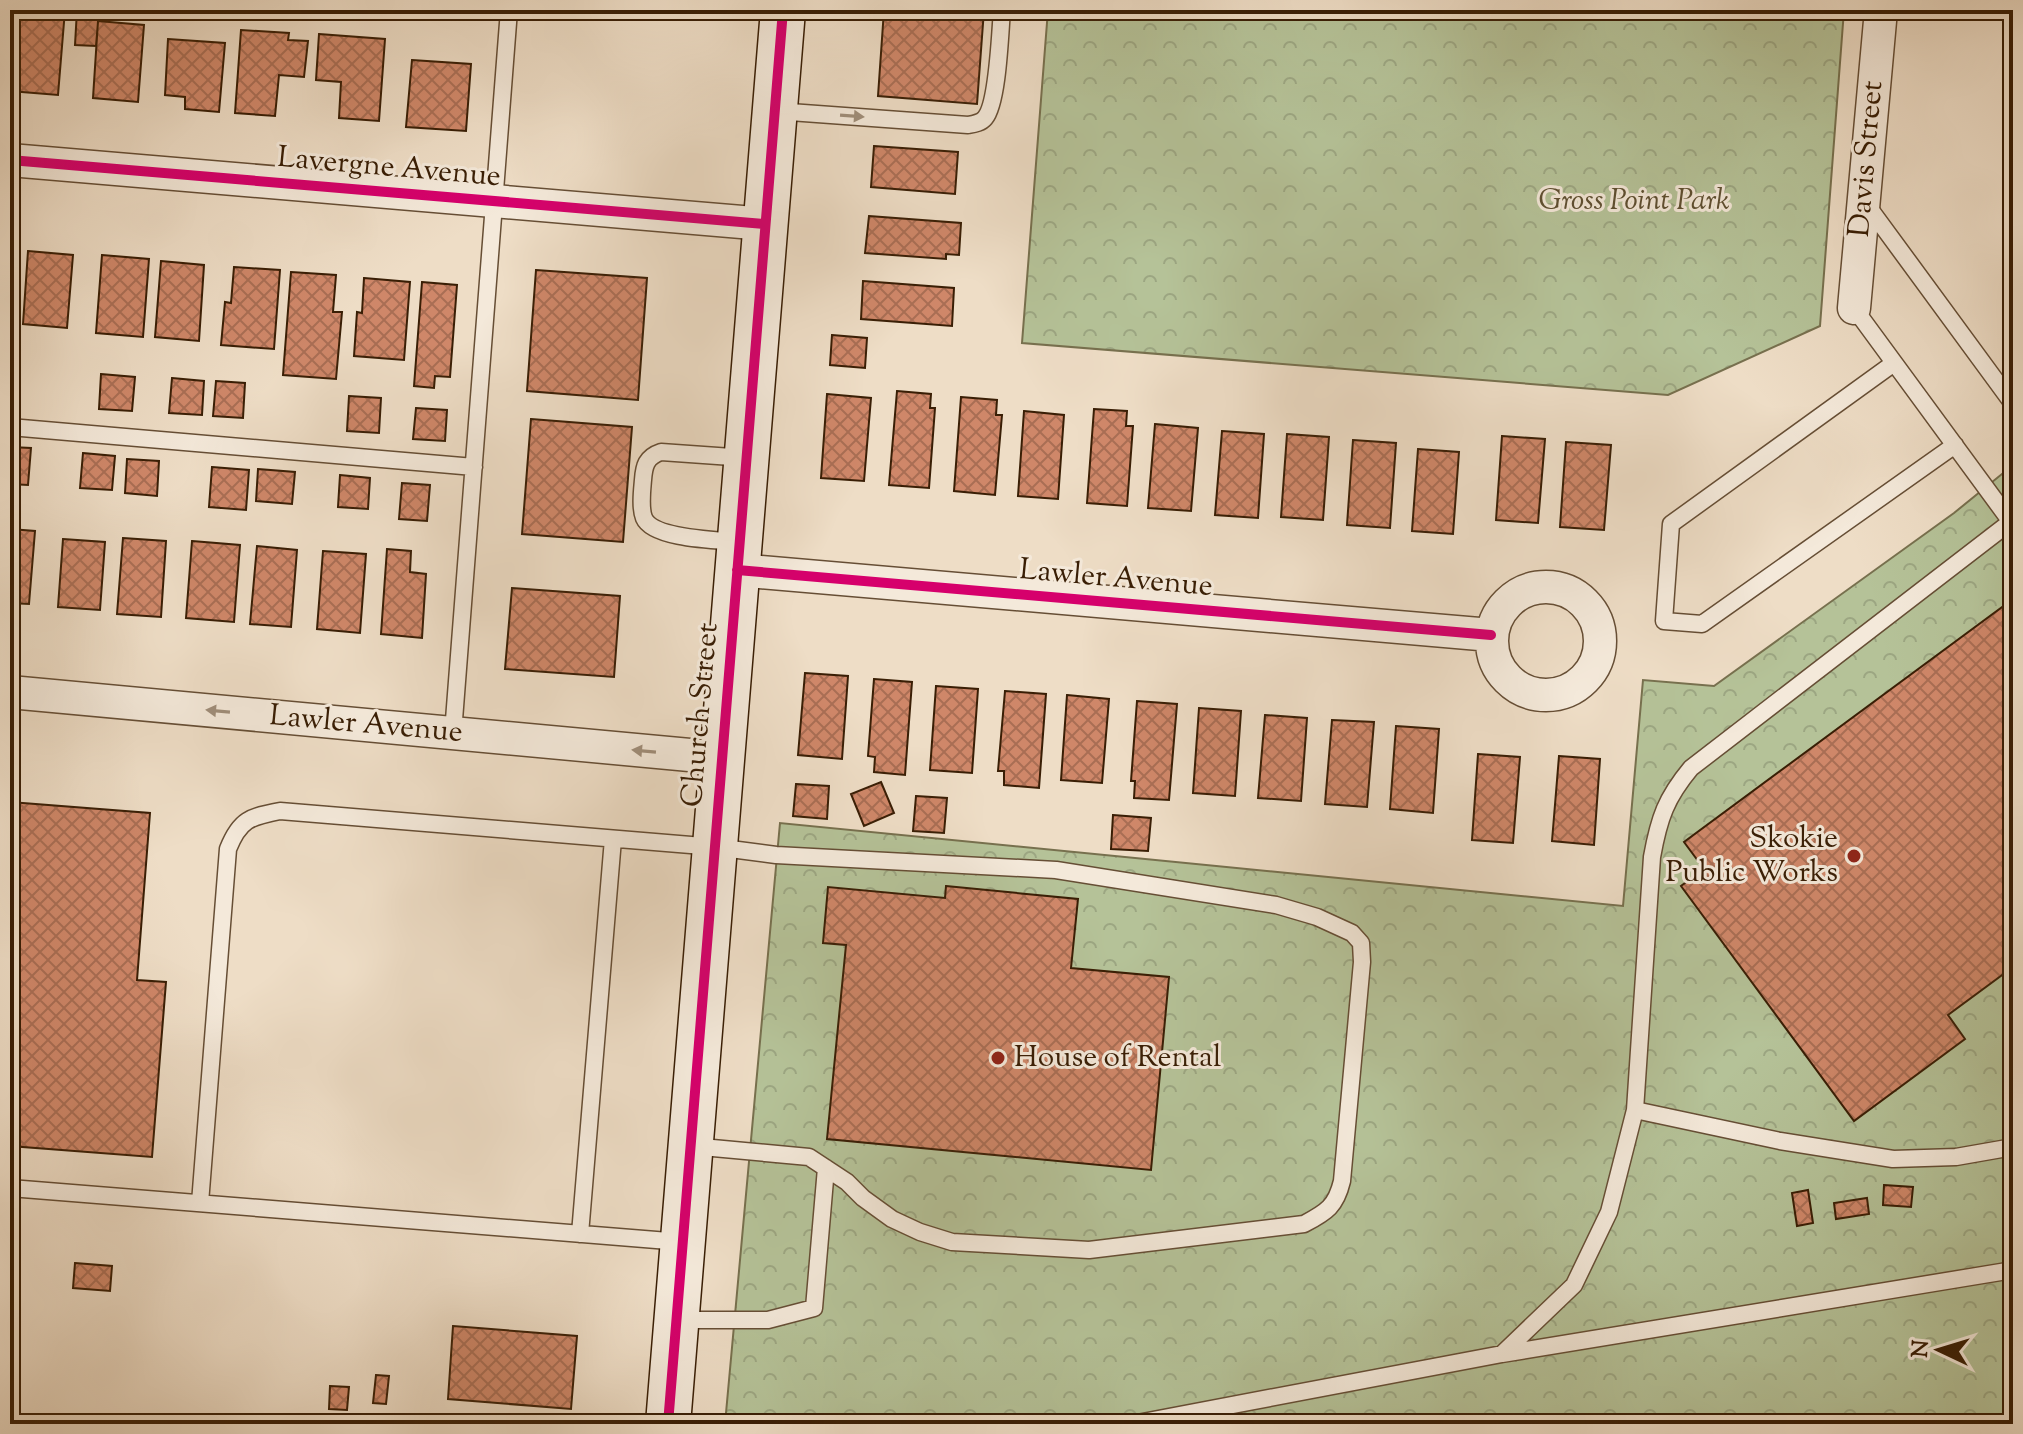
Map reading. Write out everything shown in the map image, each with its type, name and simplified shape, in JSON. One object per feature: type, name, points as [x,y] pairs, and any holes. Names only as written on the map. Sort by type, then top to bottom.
[{"type":"street","name":"Church Street","points":[[668,1424],[783,10]]},
{"type":"street","name":"Davis Street","points":[[1854,308],[1881,10]]},
{"type":"street","name":"Lavergne Avenue","points":[[10,160],[765,224]]},
{"type":"street","name":"Lawler Avenue","points":[[738,556],[1491,635]]},
{"type":"street","name":"Lawler Avenue","points":[[10,692],[722,758]]},
{"type":"lane","points":[[453,733],[509,10]]},
{"type":"lane","points":[[775,110],[968,125],[978,123],[986,118],[994,93],[1002,10]]},
{"type":"lane","points":[[1863,200],[2013,404]]},
{"type":"lane","points":[[1502,1354],[1574,1285],[1609,1212],[1635,1110],[1652,857],[1659,821],[1671,792],[1691,768],[2012,521],[1854,308]]},
{"type":"lane","points":[[1894,363],[1671,524],[1664,621],[1702,624],[1955,445]]},
{"type":"lane","points":[[10,427],[474,467]]},
{"type":"lane","points":[[738,556],[652,526],[644,519],[642,487],[646,461],[661,452],[746,458]]},
{"type":"lane","points":[[200,1203],[228,849],[243,821],[280,811],[715,847],[776,855],[1056,870],[1276,905],[1341,927],[1361,943],[1362,962],[1342,1181],[1337,1199],[1324,1214],[1304,1224],[1089,1250],[952,1242],[892,1219],[847,1182],[809,1157],[691,1146]]},
{"type":"lane","points":[[580,1234],[613,839]]},
{"type":"lane","points":[[1635,1110],[1780,1141],[1893,1159],[1956,1157],[2013,1147]]},
{"type":"lane","points":[[676,1320],[768,1320],[814,1308],[826,1168]]},
{"type":"lane","points":[[10,1188],[683,1242]]},
{"type":"lane","points":[[1132,1424],[1502,1354],[2013,1270]]},
{"type":"green space","name":"Gross Point Park","points":[[1048,10],[1844,10],[1820,326],[1668,395],[1022,343]]},
{"type":"green space","points":[[2013,465],[2013,1424],[725,1424],[780,823],[1623,906],[1643,680],[1714,686],[1954,513]]},
{"type":"building","points":[[10,10],[65,10],[58,95],[10,91]]},
{"type":"building","points":[[77,10],[99,10],[96,46],[75,45]]},
{"type":"building","points":[[158,10],[192,10],[191,20],[157,17]]},
{"type":"building","points":[[884,10],[984,10],[977,104],[878,96]]},
{"type":"building","points":[[98,21],[144,25],[138,102],[93,98]]},
{"type":"building","points":[[241,30],[289,33],[288,40],[308,41],[304,77],[279,75],[275,116],[235,113]]},
{"type":"building","points":[[319,34],[385,39],[379,121],[339,118],[341,82],[316,80]]},
{"type":"building","points":[[168,39],[225,43],[219,112],[185,109],[185,97],[165,95]]},
{"type":"building","points":[[412,60],[471,64],[466,131],[406,127]]},
{"type":"building","points":[[874,146],[958,152],[955,194],[871,187]]},
{"type":"building","points":[[869,216],[961,223],[959,255],[946,254],[946,259],[865,253]]},
{"type":"building","points":[[10,249],[18,250],[15,299],[10,298]]},
{"type":"building","points":[[28,251],[73,255],[67,328],[23,324]]},
{"type":"building","points":[[102,255],[149,259],[143,337],[96,333]]},
{"type":"building","points":[[161,261],[204,265],[199,341],[155,337]]},
{"type":"building","points":[[234,267],[280,270],[274,349],[221,345],[225,302],[231,303]]},
{"type":"building","points":[[536,270],[647,278],[638,400],[527,391]]},
{"type":"building","points":[[291,272],[336,275],[333,312],[342,312],[336,379],[283,375]]},
{"type":"building","points":[[364,278],[410,282],[404,360],[354,356],[357,312],[362,313]]},
{"type":"building","points":[[863,281],[954,288],[952,326],[861,319]]},
{"type":"building","points":[[422,282],[457,285],[450,377],[435,376],[434,388],[414,386]]},
{"type":"building","points":[[832,335],[867,338],[865,368],[830,365]]},
{"type":"building","points":[[101,374],[135,377],[132,411],[99,409]]},
{"type":"building","points":[[172,378],[204,381],[202,415],[169,413]]},
{"type":"building","points":[[216,381],[245,383],[243,418],[213,416]]},
{"type":"building","points":[[897,391],[931,394],[930,408],[935,408],[929,488],[889,485]]},
{"type":"building","points":[[827,394],[871,398],[864,481],[821,478]]},
{"type":"building","points":[[349,396],[381,398],[379,433],[347,431]]},
{"type":"building","points":[[961,397],[997,400],[996,415],[1002,415],[995,495],[954,491]]},
{"type":"building","points":[[416,408],[447,410],[445,441],[413,439]]},
{"type":"building","points":[[1094,409],[1127,411],[1126,426],[1133,426],[1127,506],[1087,503]]},
{"type":"building","points":[[1024,411],[1064,415],[1058,499],[1018,496]]},
{"type":"building","points":[[531,419],[632,427],[623,542],[522,534]]},
{"type":"building","points":[[1155,424],[1198,428],[1191,511],[1148,508]]},
{"type":"building","points":[[1222,431],[1264,434],[1258,518],[1215,515]]},
{"type":"building","points":[[1287,434],[1329,437],[1323,520],[1281,517]]},
{"type":"building","points":[[1502,436],[1545,439],[1538,523],[1496,520]]},
{"type":"building","points":[[1353,440],[1396,443],[1390,528],[1347,525]]},
{"type":"building","points":[[1566,442],[1611,445],[1604,530],[1560,527]]},
{"type":"building","points":[[10,447],[31,448],[28,485],[10,484]]},
{"type":"building","points":[[1418,449],[1459,452],[1453,534],[1412,531]]},
{"type":"building","points":[[83,453],[115,456],[112,490],[80,488]]},
{"type":"building","points":[[127,459],[159,461],[157,496],[125,493]]},
{"type":"building","points":[[212,467],[249,470],[246,510],[209,507]]},
{"type":"building","points":[[258,469],[295,472],[292,504],[256,501]]},
{"type":"building","points":[[340,475],[370,478],[368,509],[338,507]]},
{"type":"building","points":[[402,483],[430,485],[427,521],[399,519]]},
{"type":"building","points":[[10,529],[35,531],[29,604],[10,603]]},
{"type":"building","points":[[123,538],[166,541],[161,617],[117,614]]},
{"type":"building","points":[[63,539],[105,542],[100,610],[58,607]]},
{"type":"building","points":[[192,541],[240,545],[234,622],[186,618]]},
{"type":"building","points":[[257,546],[297,550],[291,627],[250,624]]},
{"type":"building","points":[[387,549],[411,551],[410,572],[426,574],[422,638],[381,634]]},
{"type":"building","points":[[323,551],[366,554],[360,633],[317,629]]},
{"type":"building","points":[[512,588],[620,596],[614,677],[505,669]]},
{"type":"building","name":"Skokie Public Works","points":[[2013,599],[2013,967],[1948,1015],[1965,1039],[1854,1121],[1681,886],[1704,869],[1684,842]]},
{"type":"building","points":[[805,673],[848,676],[842,759],[798,755]]},
{"type":"building","points":[[874,679],[912,682],[905,775],[874,772],[875,757],[868,756]]},
{"type":"building","points":[[936,686],[978,689],[972,773],[930,770]]},
{"type":"building","points":[[1005,691],[1046,694],[1039,788],[1004,785],[1004,771],[998,771]]},
{"type":"building","points":[[1067,695],[1109,699],[1102,783],[1061,780]]},
{"type":"building","points":[[1137,701],[1177,704],[1169,800],[1134,798],[1135,781],[1131,781]]},
{"type":"building","points":[[1199,708],[1241,711],[1235,796],[1193,793]]},
{"type":"building","points":[[1265,715],[1307,718],[1301,801],[1258,798]]},
{"type":"building","points":[[1332,720],[1374,722],[1367,807],[1325,804]]},
{"type":"building","points":[[1396,726],[1439,729],[1433,813],[1390,809]]},
{"type":"building","points":[[1478,754],[1520,757],[1513,843],[1472,840]]},
{"type":"building","points":[[1559,756],[1600,759],[1594,845],[1552,841]]},
{"type":"building","points":[[881,782],[894,813],[864,826],[851,794]]},
{"type":"building","points":[[796,784],[829,786],[827,819],[793,816]]},
{"type":"building","points":[[916,796],[947,798],[944,833],[913,831]]},
{"type":"building","points":[[10,802],[150,813],[137,980],[166,982],[152,1157],[10,1146]]},
{"type":"building","points":[[1113,815],[1151,818],[1148,851],[1111,849]]},
{"type":"building","name":"House of Rental","points":[[946,886],[1078,899],[1071,968],[1169,977],[1151,1170],[827,1139],[846,945],[823,943],[828,887],[945,898]]},
{"type":"building","points":[[1884,1185],[1913,1187],[1911,1207],[1883,1205]]},
{"type":"building","points":[[1808,1190],[1813,1223],[1797,1226],[1792,1193]]},
{"type":"building","points":[[1867,1198],[1869,1214],[1836,1219],[1834,1203]]},
{"type":"building","points":[[75,1263],[112,1266],[110,1291],[73,1288]]},
{"type":"building","points":[[453,1326],[577,1336],[571,1409],[448,1399]]},
{"type":"building","points":[[376,1375],[389,1376],[386,1404],[373,1403]]},
{"type":"building","points":[[330,1386],[349,1387],[347,1410],[329,1409]]},
{"type":"cycle path","points":[[668,1424],[783,10]]},
{"type":"cycle path","points":[[10,160],[765,224]]},
{"type":"cycle path","points":[[737,570],[1491,635]]},
{"type":"place","name":"Skokie Public Works","points":[[1854,856]]},
{"type":"place","name":"House of Rental","points":[[998,1058]]}]
